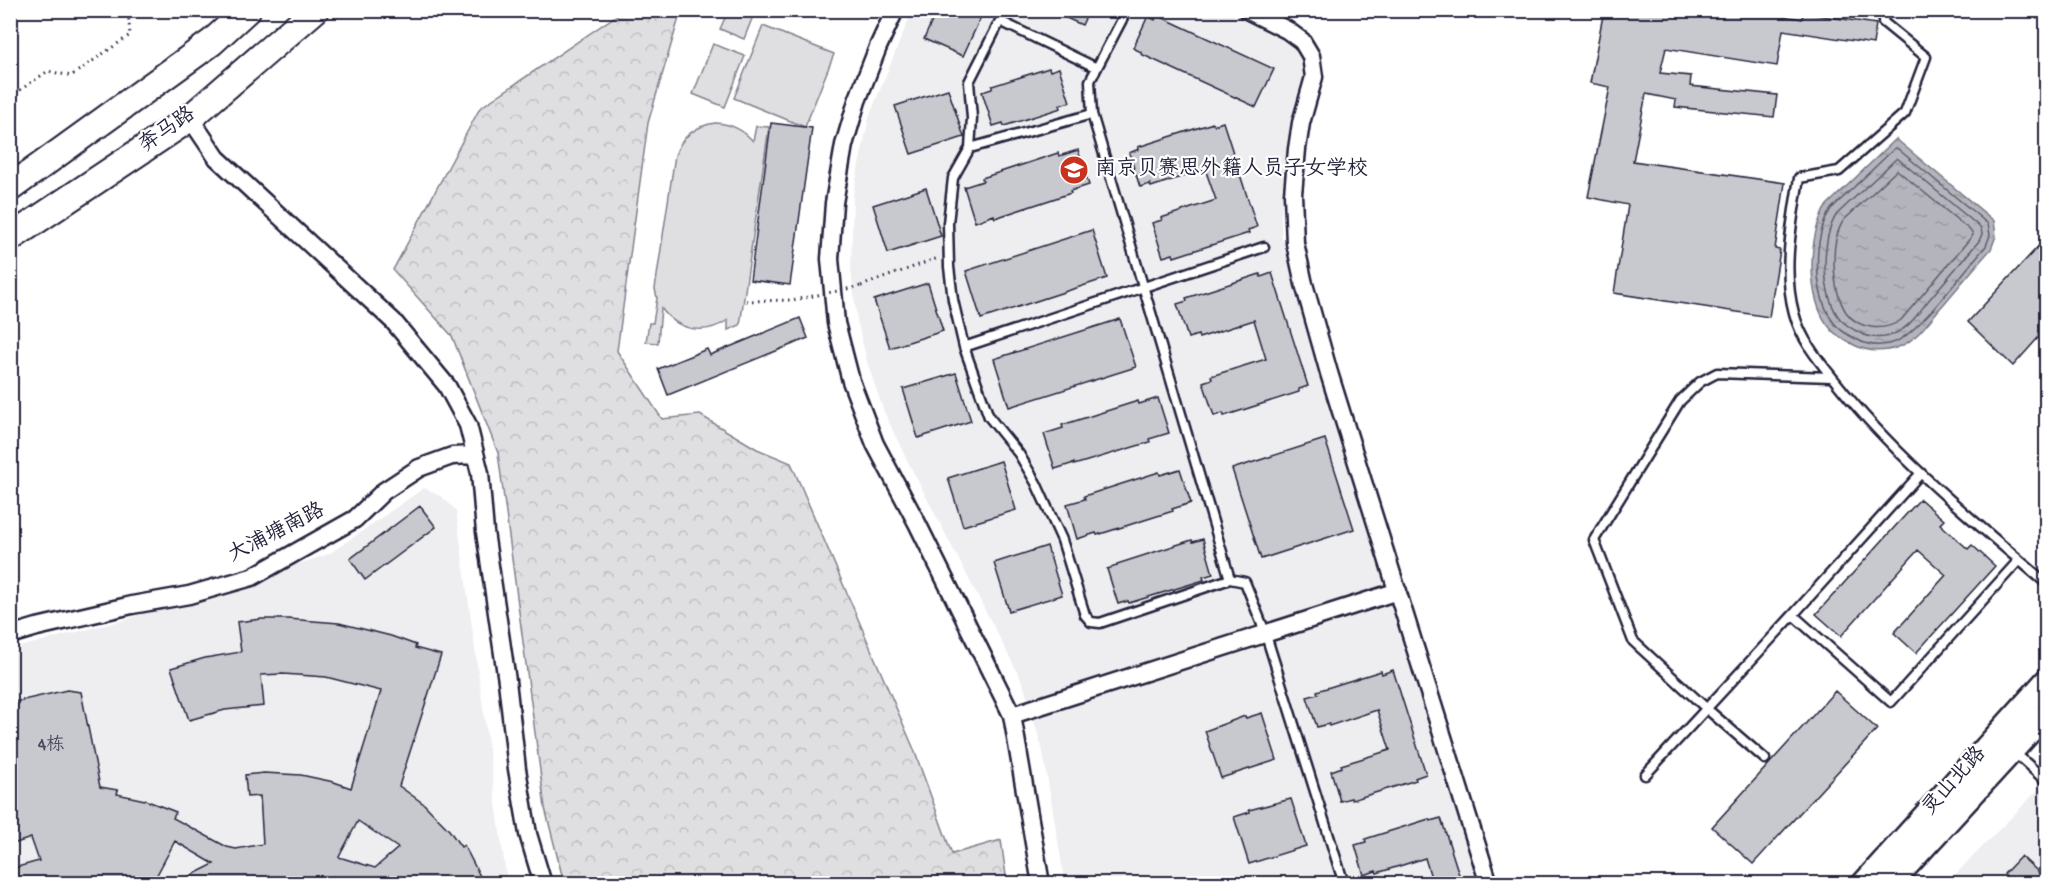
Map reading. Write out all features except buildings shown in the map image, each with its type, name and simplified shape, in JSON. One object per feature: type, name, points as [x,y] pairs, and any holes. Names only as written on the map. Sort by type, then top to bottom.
[{"type":"main road","points":[[10,188],[212,42],[248,10]]},
{"type":"main road","name":"奔马路","points":[[10,238],[190,118],[315,10]]},
{"type":"street","points":[[895,10],[878,46],[857,101],[844,145],[834,203],[830,259],[836,323],[851,381],[874,444],[917,523],[1012,715],[1041,884]]},
{"type":"street","points":[[1247,10],[1287,30],[1302,41],[1311,56],[1314,77],[1301,123],[1293,194],[1295,243],[1329,373],[1489,884]]},
{"type":"street","points":[[190,118],[217,158],[393,321],[447,386],[468,425],[480,473],[485,532],[507,681],[517,769],[528,834],[543,884]]},
{"type":"street","name":"大浦塘南路","points":[[10,635],[132,605],[189,595],[252,577],[355,519],[384,491],[419,468],[452,456],[476,455]]},
{"type":"street","points":[[1012,715],[1398,591]]},
{"type":"street","name":"灵山北路","points":[[1863,884],[2046,681]]},
{"type":"street","name":"灵山北路","points":[[1890,884],[2046,714]]},
{"type":"lane","points":[[1127,10],[1090,81],[1092,114],[1230,579]]},
{"type":"lane","points":[[1884,10],[1883,22],[1926,57],[1905,113],[1839,171],[1799,178],[1788,252],[1790,292],[1799,331],[1873,426],[1921,473],[2046,584]]},
{"type":"lane","points":[[1097,68],[1000,21],[969,82],[972,118],[970,148],[953,178],[948,223],[953,300],[964,346],[989,417],[1019,454],[1036,483],[1062,540],[1085,615],[1090,622],[1100,623],[1230,579],[1245,582],[1265,632],[1344,884]]},
{"type":"lane","points":[[970,148],[1092,114]]},
{"type":"lane","points":[[964,346],[1264,247]]},
{"type":"lane","points":[[1765,759],[1634,641],[1594,540],[1680,401],[1700,382],[1717,373],[1832,376]]},
{"type":"lane","points":[[1645,775],[1921,473]]},
{"type":"lane","points":[[1793,615],[1891,702],[2019,560]]},
{"type":"lane","points":[[2012,751],[2046,781]]},
{"type":"path","points":[[10,97],[48,71],[71,76],[130,35],[128,10]]},
{"type":"path","points":[[746,301],[794,300],[861,286],[949,254]]},
{"type":"shaded area","points":[[912,11],[1226,11],[1299,47],[1309,77],[1283,196],[1282,238],[1489,883],[1065,883],[1043,752],[1023,683],[884,412],[868,365],[857,320],[851,270],[853,194],[869,117]]},
{"type":"shaded area","points":[[424,488],[442,497],[456,510],[507,883],[11,884],[11,649],[124,620],[329,554]]},
{"type":"shaded area","points":[[2046,782],[2046,883],[1947,883]]},
{"type":"green space","points":[[623,11],[681,11],[648,123],[617,351],[662,419],[700,415],[757,449],[791,463],[913,747],[952,854],[1001,840],[1007,883],[564,883],[545,808],[498,453],[452,336],[393,270],[480,108]]},
{"type":"green space","points":[[728,11],[755,11],[744,39],[720,29]]},
{"type":"green space","points":[[763,26],[834,54],[805,127],[734,98]]},
{"type":"green space","points":[[713,44],[745,56],[725,107],[693,94]]},
{"type":"green space","points":[[715,123],[736,128],[753,141],[756,126],[769,127],[740,325],[728,330],[728,320],[710,328],[692,329],[675,322],[661,308],[658,343],[646,342],[649,323],[653,323],[657,298],[655,289],[675,155],[681,142],[695,129]]},
{"type":"water","points":[[1896,139],[1994,221],[1996,236],[1991,249],[1913,338],[1895,348],[1882,351],[1870,350],[1858,347],[1840,337],[1832,331],[1822,316],[1813,285],[1813,250],[1820,218],[1827,205]]},
{"type":"place","name":"南京贝赛思外籍人员子女学校","points":[[1074,170]]}]
